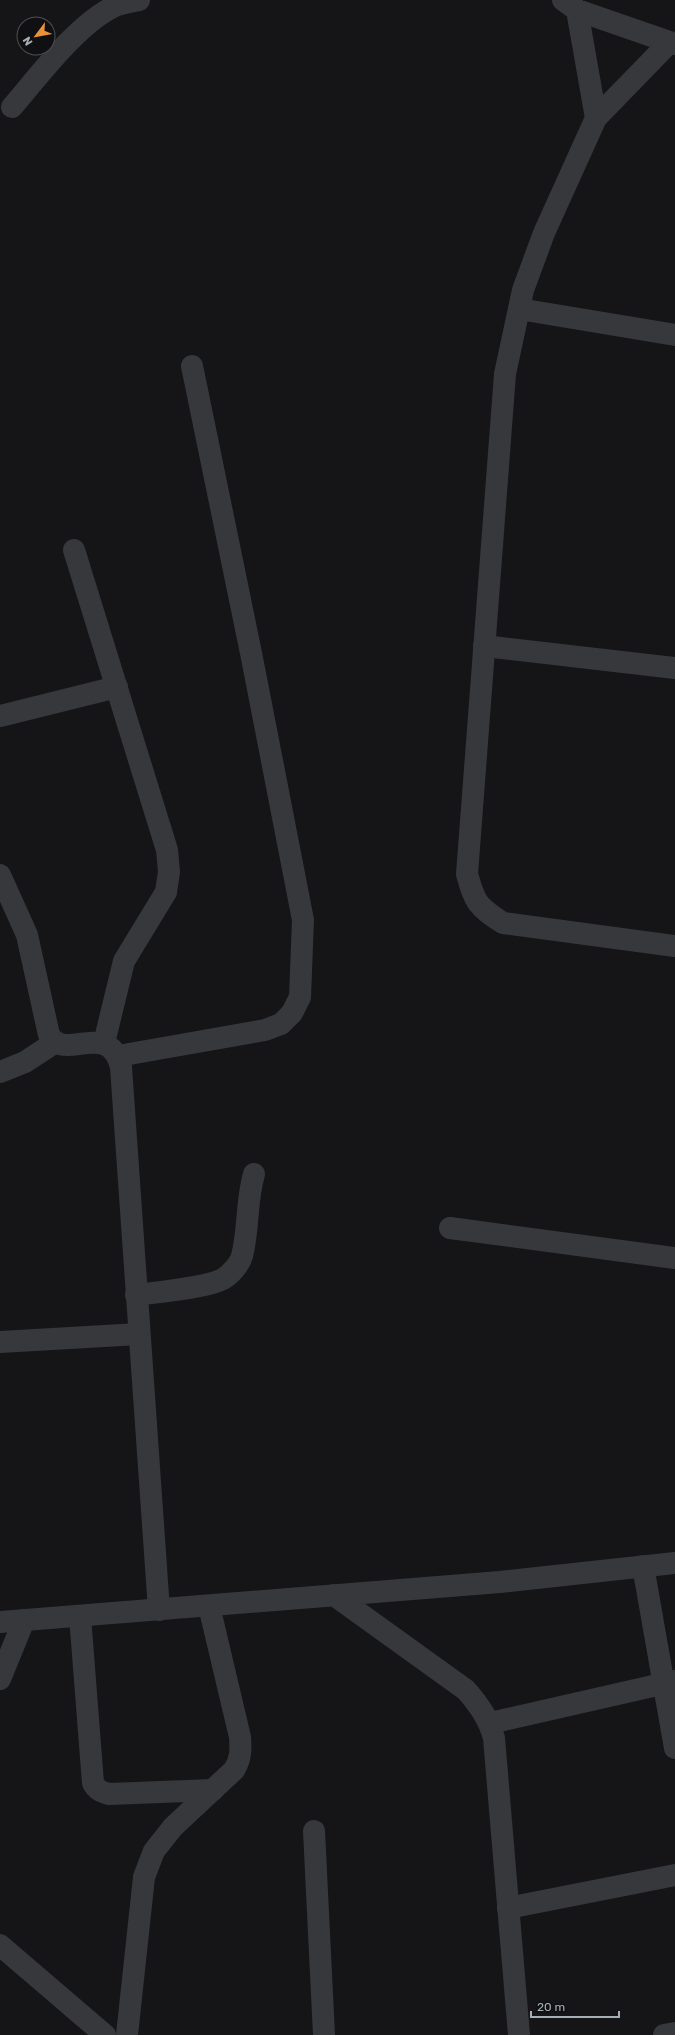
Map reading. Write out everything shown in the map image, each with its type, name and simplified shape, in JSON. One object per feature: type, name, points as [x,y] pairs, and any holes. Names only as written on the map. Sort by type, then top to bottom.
[{"type":"street","points":[[12,107],[62,49],[87,25],[115,6],[139,0]]},
{"type":"street","points":[[570,5],[672,43],[596,118],[544,232],[523,290],[505,374],[467,874],[473,898],[485,912],[503,923],[675,946]]},
{"type":"street","points":[[570,5],[596,118]]},
{"type":"street","points":[[519,309],[675,335]]},
{"type":"street","points":[[0,1072],[25,1062],[54,1043],[111,1050],[265,1030],[281,1024],[292,1013],[300,997],[303,920],[252,658],[192,366]]},
{"type":"street","points":[[74,550],[167,850],[169,872],[166,892],[124,961],[119,977],[111,1050],[120,1067],[159,1610]]},
{"type":"street","points":[[484,646],[675,668]]},
{"type":"street","points":[[0,716],[117,687]]},
{"type":"street","points":[[0,875],[28,936],[49,1035],[54,1043]]},
{"type":"street","points":[[136,1295],[208,1284],[224,1279],[242,1257],[249,1189],[254,1174]]},
{"type":"street","points":[[450,1228],[675,1258]]},
{"type":"street","points":[[0,1342],[139,1334]]},
{"type":"street","points":[[0,1622],[500,1582],[675,1563]]},
{"type":"street","points":[[643,1566],[669,1682],[675,1748]]},
{"type":"street","points":[[334,1595],[466,1690],[479,1705],[490,1723],[494,1738],[519,2035]]},
{"type":"street","points":[[127,2035],[144,1877],[154,1851],[173,1827],[234,1770],[239,1762],[241,1752],[240,1737],[209,1606]]},
{"type":"street","points":[[80,1616],[93,1783],[101,1792],[109,1794],[213,1790]]},
{"type":"street","points":[[0,1679],[24,1620]]},
{"type":"street","points":[[490,1723],[669,1682]]},
{"type":"street","points":[[314,1831],[324,2035]]},
{"type":"street","points":[[508,1908],[675,1875]]},
{"type":"street","points":[[0,1945],[105,2035]]},
{"type":"street","points":[[664,2035],[675,2033]]}]
